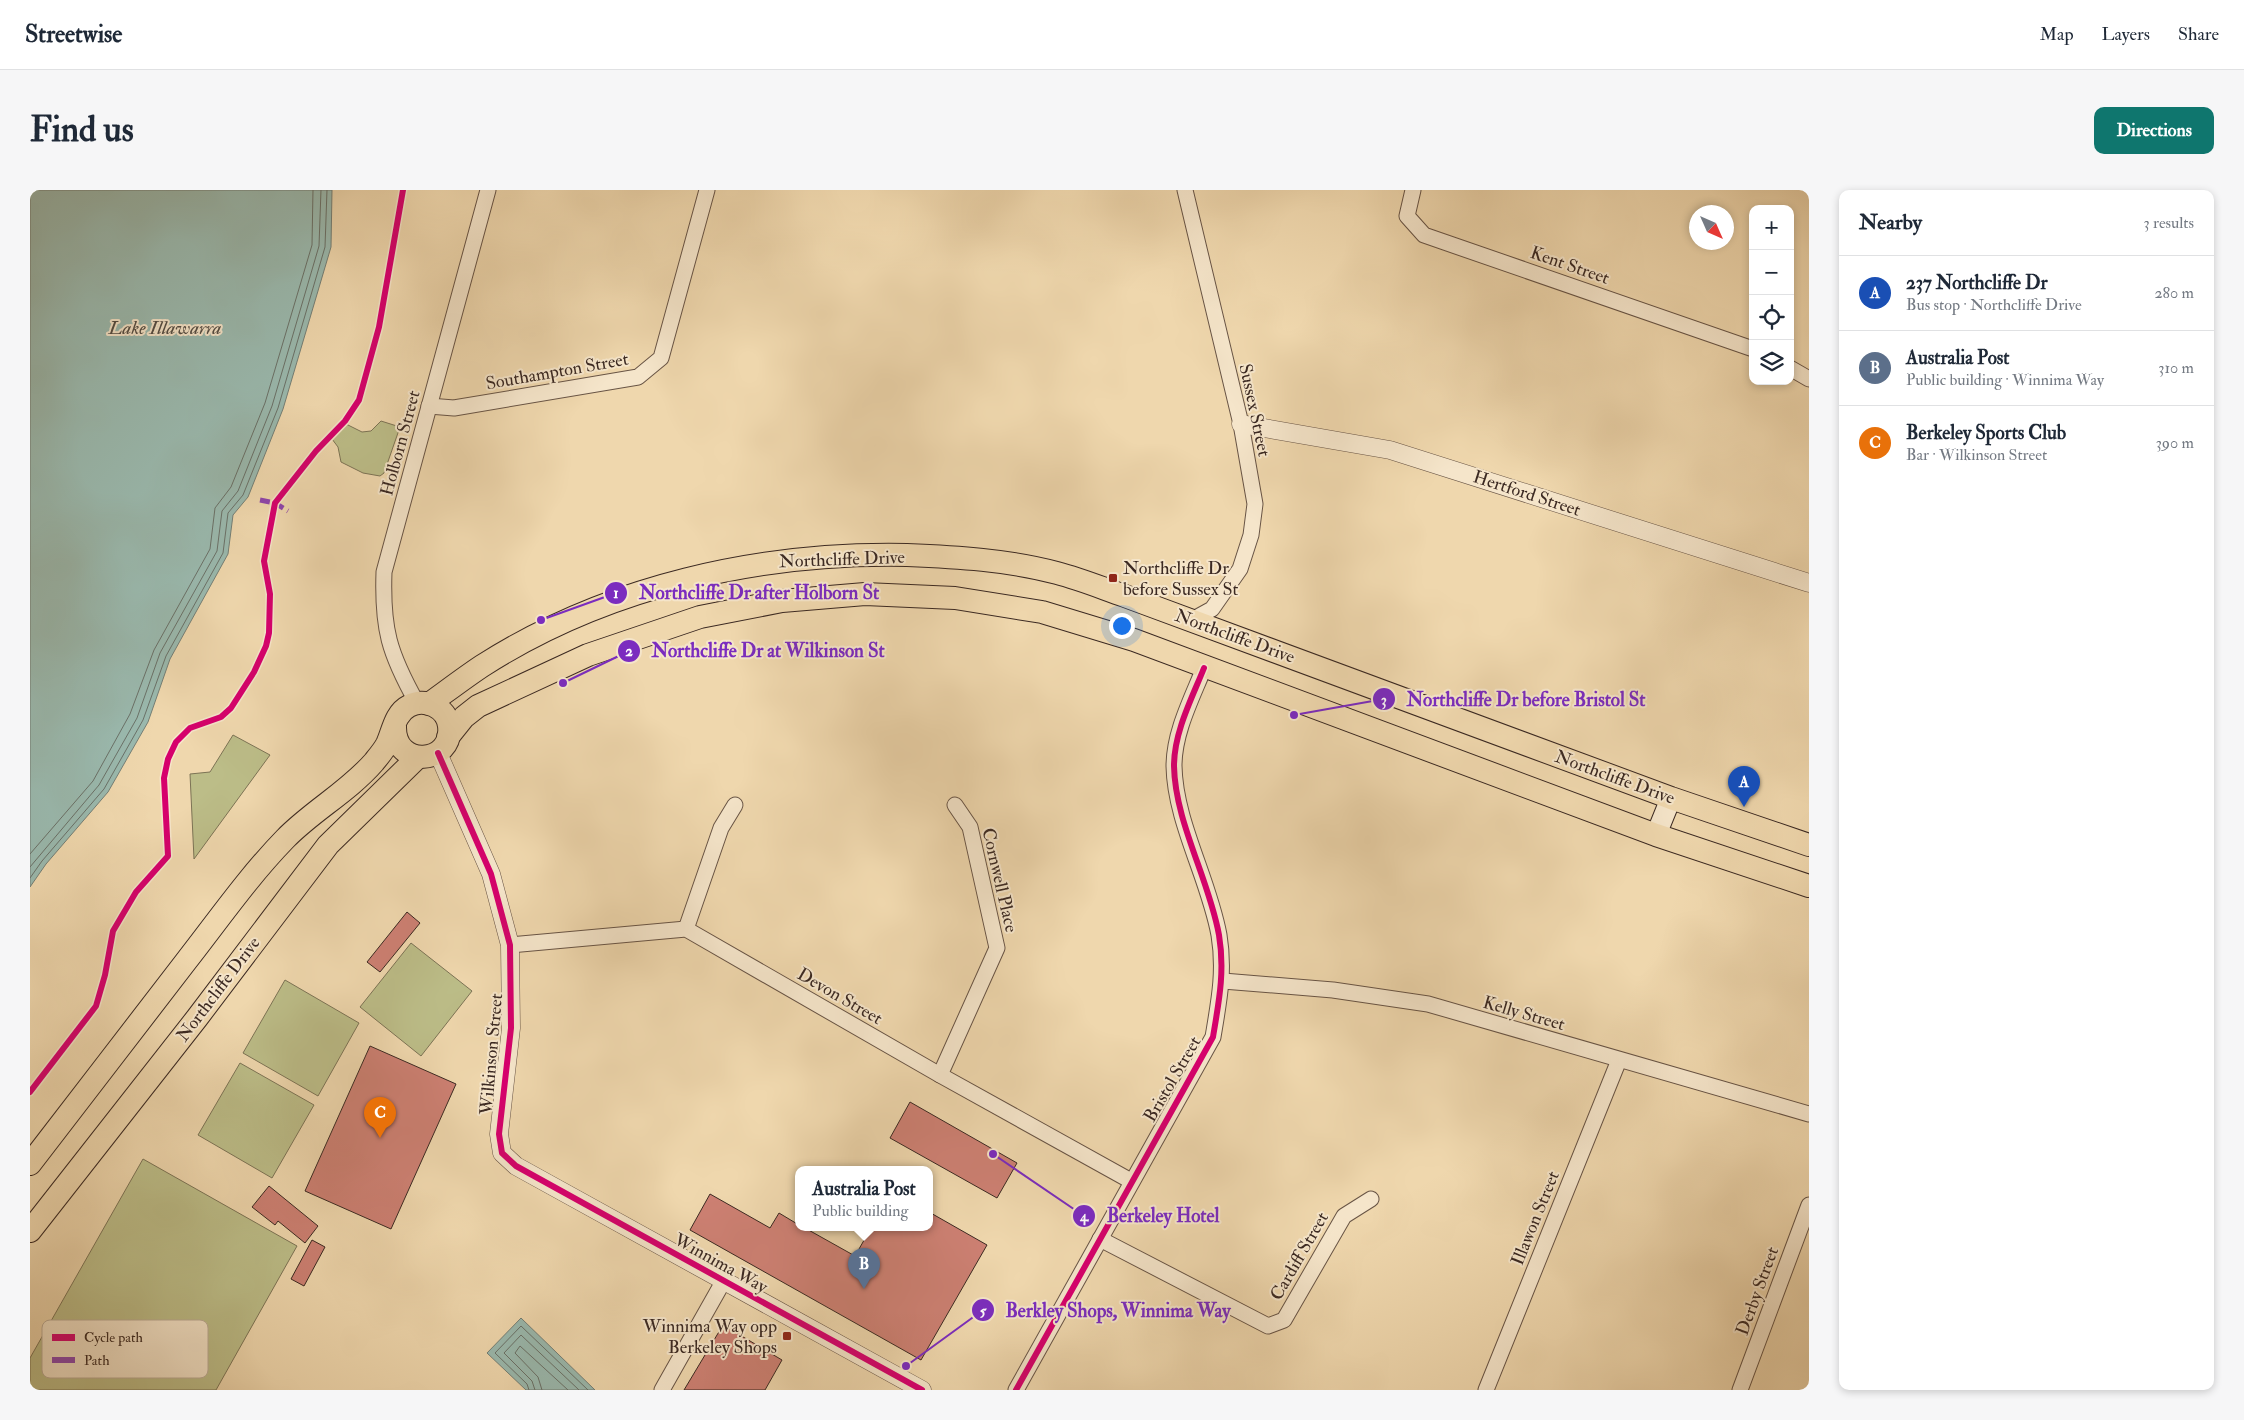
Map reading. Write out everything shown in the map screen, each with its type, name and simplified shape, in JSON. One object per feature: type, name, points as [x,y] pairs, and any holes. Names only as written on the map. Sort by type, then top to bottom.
[{"type":"main road","name":"Northcliffe Drive","points":[[423,703],[505,652],[583,614],[687,578],[773,561],[866,554],[950,556],[1055,573],[1192,620],[1671,798],[1809,844]]},
{"type":"main road","name":"Northcliffe Drive","points":[[30,1231],[197,1018],[328,845],[435,749],[464,717],[478,706],[588,655],[700,617],[782,601],[865,594],[955,598],[1042,612],[1134,640],[1204,668],[1656,835],[1809,886]]},
{"type":"main road","points":[[30,1164],[256,873],[285,839],[372,764],[386,746],[400,713],[423,703],[439,708],[446,716],[449,726],[435,749],[402,750],[397,743],[395,726]]},
{"type":"main road","points":[[1656,835],[1671,798]]},
{"type":"street","name":"Holborn Street","points":[[423,703],[398,670],[386,633],[383,599],[384,572],[488,190]]},
{"type":"street","name":"Southampton Street","points":[[429,406],[454,408],[638,377],[661,358],[707,190]]},
{"type":"street","name":"Sussex Street","points":[[1185,190],[1241,424],[1254,504],[1251,535],[1240,569],[1229,587],[1212,608],[1192,620]]},
{"type":"street","name":"Kent Street","points":[[1412,190],[1407,216],[1424,235],[1749,348]]},
{"type":"street","points":[[1794,370],[1809,379]]},
{"type":"street","name":"Hertford Street","points":[[1241,424],[1390,450],[1809,583]]},
{"type":"street","name":"Bristol Street","points":[[1016,1390],[1213,1037],[1223,981],[1219,934],[1178,798],[1174,764],[1182,725],[1204,668]]},
{"type":"street","name":"Wilkinson Street","points":[[435,749],[491,874],[510,945],[512,1028],[499,1134],[502,1153],[507,1160]]},
{"type":"street","points":[[510,945],[686,930],[721,828],[735,805]]},
{"type":"street","name":"Cornwell Place","points":[[940,1075],[997,948],[970,827],[955,805]]},
{"type":"street","name":"Devon Street","points":[[686,930],[940,1075],[1131,1181]]},
{"type":"street","name":"Kelly Street","points":[[1223,981],[1333,990],[1428,1004],[1809,1114]]},
{"type":"street","name":"Illawon Street","points":[[1486,1390],[1619,1060]]},
{"type":"street","name":"Winnima Way","points":[[507,1160],[918,1389]]},
{"type":"street","name":"Cardiff Street","points":[[1100,1239],[1268,1326],[1284,1320],[1344,1216],[1371,1199]]},
{"type":"street","name":"Derby Street","points":[[1740,1390],[1809,1205]]},
{"type":"street","points":[[662,1390],[723,1282]]},
{"type":"green space","points":[[381,421],[400,427],[384,473],[380,476],[363,473],[341,462],[338,447],[332,439],[346,424],[362,432],[371,431]]},
{"type":"green space","points":[[233,735],[270,755],[194,859],[190,774],[210,772]]},
{"type":"green space","points":[[411,943],[472,991],[421,1056],[360,1007]]},
{"type":"green space","points":[[285,980],[359,1023],[318,1096],[243,1053]]},
{"type":"green space","points":[[240,1063],[314,1105],[272,1178],[198,1135]]},
{"type":"green space","points":[[143,1159],[297,1246],[216,1390],[30,1390],[30,1358],[42,1337],[42,1378],[208,1378],[208,1320],[52,1320]]},
{"type":"water","name":"Lake Illawarra","points":[[30,190],[332,190],[331,247],[283,409],[248,497],[233,515],[228,554],[170,659],[148,722],[108,792],[46,864],[30,887]]},
{"type":"water","points":[[521,1318],[595,1390],[526,1390],[487,1353]]},
{"type":"building","points":[[407,912],[420,923],[380,972],[367,962]]},
{"type":"building","points":[[370,1046],[456,1084],[391,1229],[305,1191]]},
{"type":"building","points":[[910,1102],[1017,1163],[997,1198],[890,1138]]},
{"type":"building","points":[[269,1186],[318,1226],[305,1243],[278,1221],[275,1225],[252,1207]]},
{"type":"building","points":[[710,1194],[770,1228],[779,1213],[795,1223],[795,1231],[810,1231],[855,1256],[869,1231],[933,1231],[933,1214],[987,1245],[921,1360],[690,1230]]},
{"type":"building","points":[[312,1240],[325,1247],[304,1286],[291,1279]]},
{"type":"building","points":[[723,1325],[782,1360],[765,1390],[684,1390]]},
{"type":"marked path","points":[[260,500],[275,503],[288,511]]},
{"type":"cycle path","points":[[30,1092],[96,1006],[105,975],[113,931],[136,892],[168,856],[164,778],[168,759],[176,742],[190,728],[221,717],[231,708],[254,672],[266,646],[269,633],[270,594],[264,561],[275,503],[316,451],[345,421],[359,400],[379,327],[403,190]]},
{"type":"cycle path","points":[[1016,1390],[1213,1037],[1219,998],[1221,948],[1208,893],[1180,808],[1174,766],[1180,728],[1204,668]]},
{"type":"cycle path","points":[[438,753],[491,874],[510,945],[511,1028],[499,1134],[502,1153],[516,1166],[922,1390]]},
{"type":"place","name":"Northcliffe Dr before Sussex St","points":[[1113,578]]},
{"type":"place","name":"Northcliffe Dr after Holborn St","points":[[541,620]]},
{"type":"place","name":"Northcliffe Dr at Wilkinson St","points":[[563,683]]},
{"type":"place","name":"Northcliffe Dr before Bristol St","points":[[1294,715]]},
{"type":"place","name":"237 Northcliffe Dr","points":[[1744,807]]},
{"type":"place","name":"Berkeley Sports Club","points":[[380,1138]]},
{"type":"place","name":"Berkeley Hotel","points":[[993,1154]]},
{"type":"place","name":"Australia Post","points":[[864,1289]]},
{"type":"place","name":"Winnima Way opp Berkeley Shops","points":[[787,1336]]},
{"type":"place","name":"Berkley Shops, Winnima Way","points":[[906,1366]]}]
